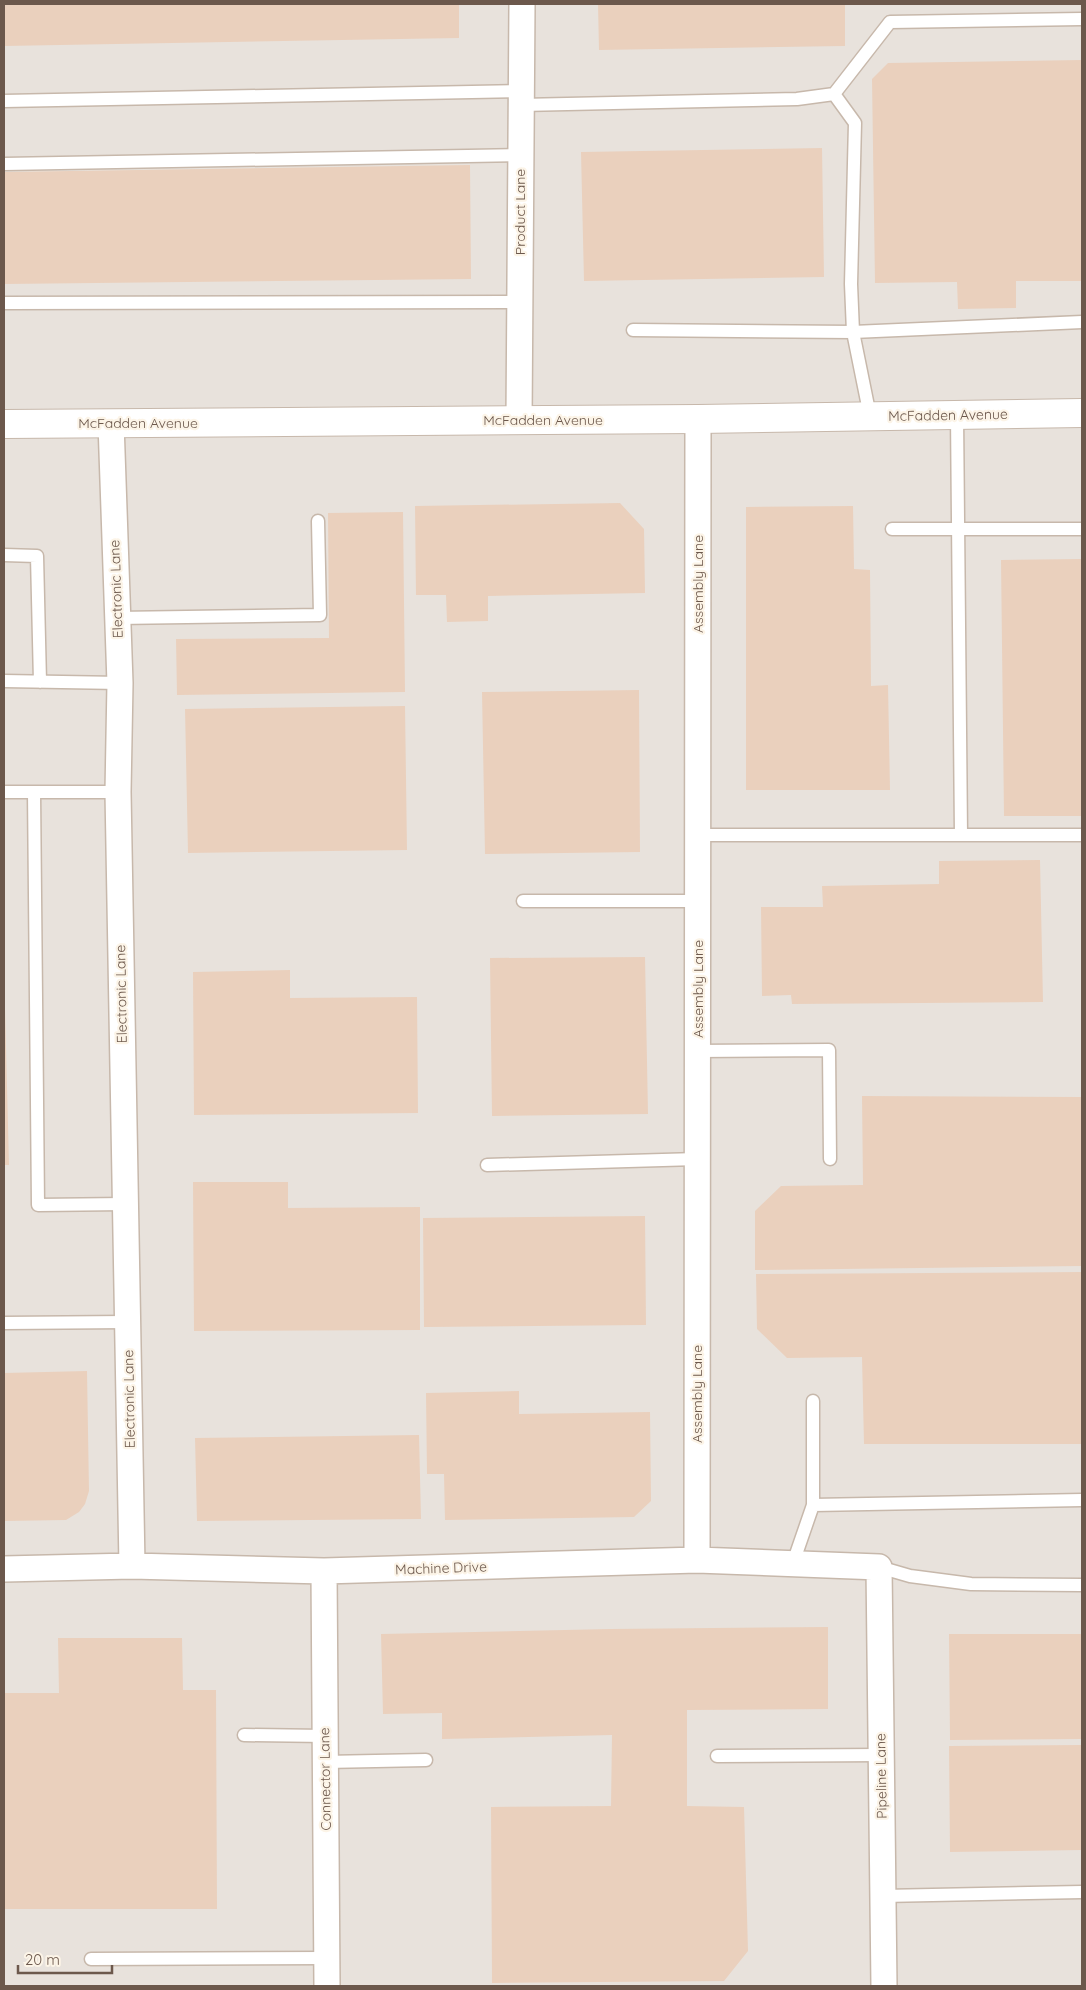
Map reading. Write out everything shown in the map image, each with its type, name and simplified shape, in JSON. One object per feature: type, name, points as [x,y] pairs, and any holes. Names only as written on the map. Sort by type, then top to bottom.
[{"type":"street","name":"Product Lane","points":[[519,420],[522,4]]},
{"type":"street","name":"McFadden Avenue","points":[[4,424],[698,419],[1082,413]]},
{"type":"street","name":"Assembly Lane","points":[[697,1560],[698,419]]},
{"type":"street","name":"Electronic Lane","points":[[111,423],[120,683],[118,792],[132,1566]]},
{"type":"street","name":"Machine Drive","points":[[4,1569],[132,1566],[324,1571],[697,1560],[879,1567]]},
{"type":"street","name":"Pipeline Lane","points":[[879,1567],[884,1986]]},
{"type":"street","name":"Connector Lane","points":[[324,1571],[327,1986]]},
{"type":"lane","points":[[4,101],[797,98],[834,94],[890,22],[1082,18]]},
{"type":"lane","points":[[834,94],[855,123],[851,284],[853,332],[870,416]]},
{"type":"lane","points":[[4,164],[521,156]]},
{"type":"lane","points":[[4,303],[520,302]]},
{"type":"lane","points":[[633,330],[853,332],[1082,322]]},
{"type":"lane","points":[[957,415],[961,835]]},
{"type":"lane","points":[[117,618],[320,615],[318,521]]},
{"type":"lane","points":[[892,529],[1082,529]]},
{"type":"lane","points":[[4,555],[37,556],[40,682]]},
{"type":"lane","points":[[4,682],[120,683]]},
{"type":"lane","points":[[4,792],[118,792]]},
{"type":"lane","points":[[34,792],[38,1205],[125,1204]]},
{"type":"lane","points":[[698,835],[1082,835]]},
{"type":"lane","points":[[523,902],[698,901]]},
{"type":"lane","points":[[697,1051],[829,1050],[830,1159]]},
{"type":"lane","points":[[487,1165],[697,1159]]},
{"type":"lane","points":[[4,1323],[127,1322]]},
{"type":"lane","points":[[793,1563],[812,1506],[812,1400]]},
{"type":"lane","points":[[812,1506],[1082,1500]]},
{"type":"lane","points":[[879,1567],[910,1576],[971,1584],[1082,1584]]},
{"type":"lane","points":[[244,1735],[325,1736]]},
{"type":"lane","points":[[717,1756],[881,1754]]},
{"type":"lane","points":[[325,1762],[426,1760]]},
{"type":"lane","points":[[883,1896],[1082,1892]]},
{"type":"lane","points":[[91,1959],[327,1958]]},
{"type":"shaded area","points":[[4,4],[1082,4],[1082,1986],[4,1986]]},
{"type":"building","points":[[4,4],[459,4],[459,38],[4,46]]},
{"type":"building","points":[[598,4],[845,4],[845,46],[599,50]]},
{"type":"building","points":[[1082,60],[1082,281],[1016,281],[1016,308],[958,309],[957,282],[875,283],[872,79],[888,63]]},
{"type":"building","points":[[822,148],[824,277],[584,281],[581,152]]},
{"type":"building","points":[[470,165],[471,279],[4,284],[4,172]]},
{"type":"building","points":[[620,503],[644,529],[645,593],[488,596],[488,621],[447,622],[446,595],[416,595],[415,506]]},
{"type":"building","points":[[853,506],[854,569],[870,570],[871,686],[888,685],[890,790],[746,790],[746,507]]},
{"type":"building","points":[[403,512],[405,692],[177,695],[176,639],[329,638],[328,513]]},
{"type":"building","points":[[1082,559],[1082,816],[1004,816],[1001,560]]},
{"type":"building","points":[[639,690],[640,852],[485,854],[482,692]]},
{"type":"building","points":[[405,706],[407,850],[188,853],[185,709]]},
{"type":"building","points":[[1040,860],[1043,1002],[792,1004],[791,995],[762,996],[761,907],[823,907],[822,886],[939,884],[939,861]]},
{"type":"building","points":[[645,957],[648,1114],[492,1116],[490,958]]},
{"type":"building","points":[[290,970],[290,998],[417,997],[418,1113],[194,1115],[193,972]]},
{"type":"building","points":[[5,1008],[9,1165],[4,1165]]},
{"type":"building","points":[[862,1096],[1082,1097],[1082,1266],[755,1270],[755,1211],[781,1186],[863,1185]]},
{"type":"building","points":[[193,1182],[288,1182],[288,1208],[420,1207],[420,1330],[194,1331]]},
{"type":"building","points":[[645,1216],[646,1325],[424,1327],[423,1218]]},
{"type":"building","points":[[1082,1272],[1082,1444],[864,1444],[862,1357],[787,1358],[757,1329],[756,1274]]},
{"type":"building","points":[[87,1371],[89,1491],[85,1504],[79,1512],[66,1520],[4,1521],[4,1373]]},
{"type":"building","points":[[519,1391],[519,1414],[650,1412],[651,1501],[634,1517],[445,1520],[444,1474],[427,1474],[426,1393]]},
{"type":"building","points":[[419,1435],[421,1519],[197,1521],[195,1438]]},
{"type":"building","points":[[828,1627],[828,1709],[687,1710],[687,1806],[744,1807],[748,1951],[724,1981],[492,1983],[491,1807],[611,1806],[612,1735],[442,1739],[442,1713],[383,1714],[381,1634]]},
{"type":"building","points":[[949,1634],[1082,1634],[1082,1739],[950,1740]]},
{"type":"building","points":[[58,1638],[182,1638],[183,1690],[216,1690],[217,1909],[4,1909],[4,1693],[59,1693]]},
{"type":"building","points":[[1082,1745],[1082,1850],[950,1852],[949,1746]]}]
